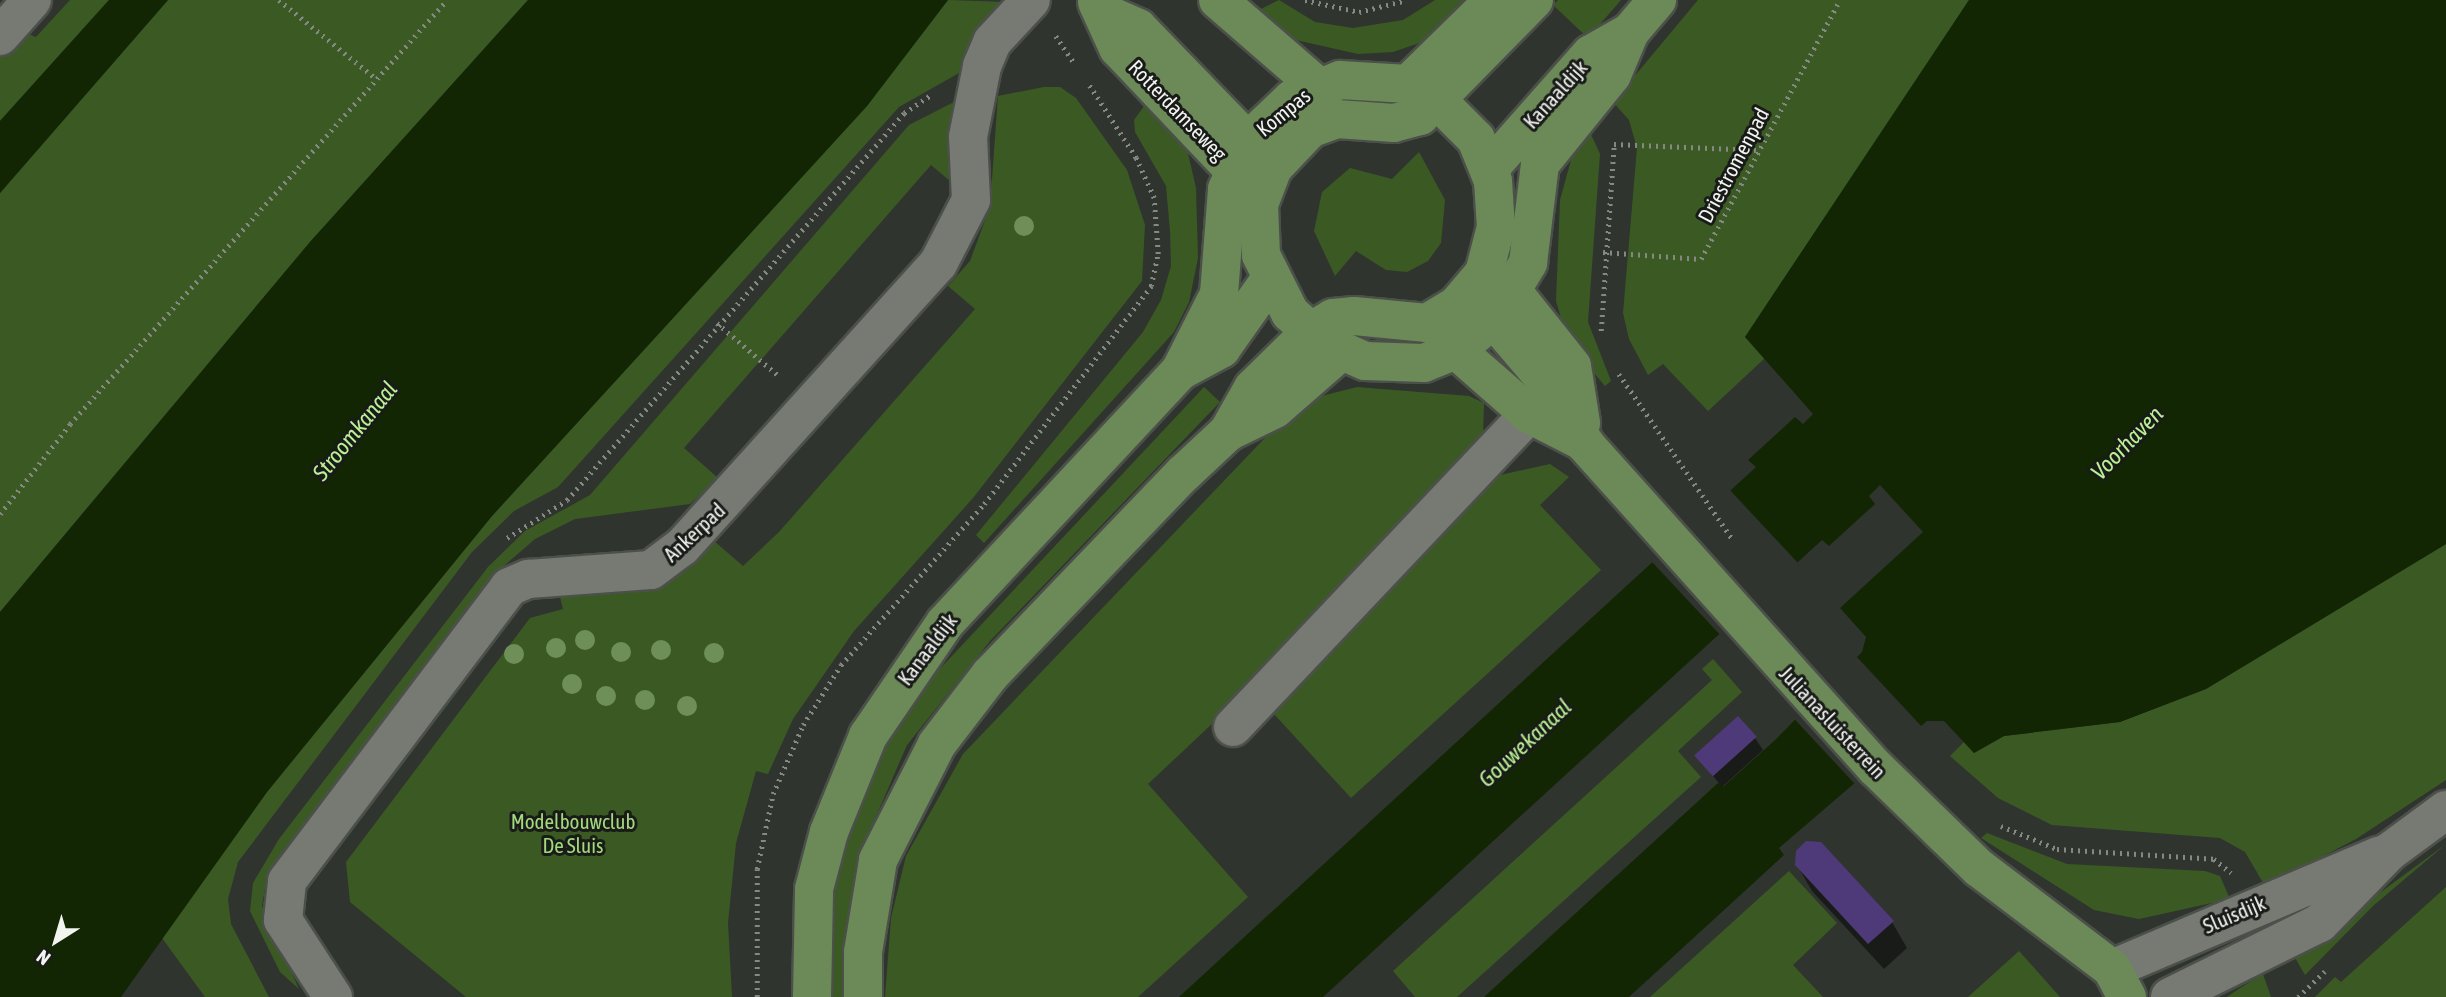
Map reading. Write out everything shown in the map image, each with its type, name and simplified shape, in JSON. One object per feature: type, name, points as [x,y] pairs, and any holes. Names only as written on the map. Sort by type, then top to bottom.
[{"type":"main road","points":[[1218,0],[1316,85]]},
{"type":"main road","points":[[1423,92],[1494,0]]},
{"type":"main road","points":[[1423,92],[1534,0]]},
{"type":"main road","name":"Kanaaldijk","points":[[1493,302],[1532,245],[1534,179],[1553,144],[1612,75],[1630,32],[1657,0]]},
{"type":"main road","name":"Rotterdamseweg","points":[[1101,7],[1118,48],[1252,159]]},
{"type":"main road","name":"Kanaaldijk","points":[[1490,168],[1591,54],[1630,32]]},
{"type":"main road","name":"Kompas","points":[[1252,159],[1310,129],[1337,119],[1412,120],[1423,92],[1370,78],[1316,85],[1252,159],[1269,282]]},
{"type":"main road","points":[[1269,282],[1325,342],[1393,364],[1424,363],[1456,351],[1493,302],[1497,201],[1490,168],[1476,139],[1423,92]]},
{"type":"main road","name":"Kanaaldijk","points":[[812,997],[814,889],[829,832],[868,736],[945,623],[1180,371],[1219,294],[1224,239],[1252,159]]},
{"type":"main road","name":"Kanaaldijk","points":[[1180,371],[1221,349],[1269,282]]},
{"type":"main road","points":[[863,997],[863,952],[878,860],[937,744],[990,675],[1228,432],[1275,409],[1325,342],[1333,318],[1354,316],[1427,323],[1493,302]]},
{"type":"main road","name":"Julianasluisterrein","points":[[1493,302],[1548,383],[1584,443],[1740,621],[1876,768],[1979,868],[2119,983]]},
{"type":"main road","name":"Julianasluisterrein","points":[[1456,351],[1530,414],[1584,443]]},
{"type":"street","points":[[0,36],[32,0]]},
{"type":"street","name":"Ankerpad","points":[[329,996],[283,920],[287,881],[509,587],[528,579],[650,570],[682,547],[938,264],[965,222],[978,80],[992,42],[1031,0]]},
{"type":"street","points":[[1233,727],[1530,414]]},
{"type":"street","name":"Sluisdijk","points":[[2170,997],[2320,923],[2389,852],[2446,810]]},
{"type":"street","name":"Sluisdijk","points":[[2119,983],[2252,907],[2389,852]]},
{"type":"path","points":[[279,0],[374,77]]},
{"type":"path","points":[[0,514],[374,77],[447,0]]},
{"type":"path","points":[[1305,0],[1359,12],[1407,0]]},
{"type":"path","name":"Driestromenpad","points":[[1603,338],[1598,317],[1603,252],[1701,259],[1840,0]]},
{"type":"path","points":[[504,541],[567,500],[717,323],[904,113],[925,97],[978,80]]},
{"type":"path","points":[[1111,119],[1154,198],[1158,254],[1139,307]]},
{"type":"path","points":[[1614,144],[1758,150]]},
{"type":"path","points":[[717,323],[813,405]]},
{"type":"path","points":[[1611,360],[1697,488]]},
{"type":"path","points":[[1989,817],[2057,849],[2214,859],[2252,907]]},
{"type":"path","points":[[2298,997],[2336,961]]},
{"type":"green space","points":[[70,0],[109,0],[0,121],[0,53],[21,31],[36,37]]},
{"type":"green space","points":[[168,0],[528,0],[310,242],[0,612],[0,193]]},
{"type":"green space","points":[[948,0],[1004,2],[959,73],[899,107],[558,487],[514,511],[472,552],[238,862],[228,899],[231,924],[269,997],[205,997],[162,938],[267,792],[492,516],[867,106]]},
{"type":"green space","points":[[1279,0],[1315,22],[1353,28],[1403,20],[1435,0],[1475,0],[1428,40],[1393,52],[1358,54],[1296,40],[1257,11]]},
{"type":"green space","points":[[1558,0],[1621,0],[1588,38],[1553,5]]},
{"type":"green space","points":[[1698,0],[1969,0],[1745,337],[1765,358],[1708,411],[1663,364],[1648,375],[1629,339],[1623,313],[1637,148],[1629,120],[1613,102]]},
{"type":"green space","name":"Modelbouwclub De Sluis","points":[[1044,87],[1060,87],[1076,98],[1127,170],[1145,225],[1142,281],[973,498],[854,631],[793,719],[768,774],[756,771],[736,843],[728,923],[732,997],[466,997],[350,902],[346,862],[530,618],[563,609],[559,593],[658,585],[714,541],[743,566],[779,532],[975,309],[948,286],[970,261],[990,207],[998,96]]},
{"type":"green space","points":[[954,102],[950,181],[931,165],[684,448],[718,478],[690,504],[575,519],[535,539],[498,571],[265,888],[262,906],[299,989],[280,972],[250,911],[253,883],[279,839],[488,567],[525,531],[590,495],[909,125]]},
{"type":"green space","points":[[1147,102],[1171,120],[1188,153],[1196,188],[1198,258],[1189,302],[1174,332],[984,543],[976,535],[1143,332],[1161,300],[1171,266],[1166,186],[1135,132],[1134,120]]},
{"type":"green space","points":[[1589,130],[1600,154],[1588,322],[1611,381],[1605,386],[1568,342],[1556,301],[1560,200],[1571,160]]},
{"type":"green space","points":[[1419,152],[1445,200],[1441,243],[1428,261],[1407,272],[1386,270],[1356,251],[1335,276],[1314,231],[1322,192],[1350,168],[1392,179]]},
{"type":"green space","points":[[1204,387],[1220,402],[990,641],[907,745],[858,858],[843,997],[827,997],[829,905],[838,855],[889,734],[920,690]]},
{"type":"green space","points":[[1357,387],[1469,396],[1484,403],[1483,437],[1248,690],[1148,784],[1248,897],[1138,997],[885,997],[891,918],[906,856],[963,754],[1283,419],[1310,399]]},
{"type":"green space","points":[[1550,464],[1569,477],[1540,505],[1601,570],[1351,798],[1274,714],[1500,475]]},
{"type":"green space","points":[[2446,544],[2446,780],[2356,839],[2265,886],[2245,852],[2220,838],[2052,825],[1998,798],[1950,756],[1964,742],[1974,753],[2004,736],[2120,722],[2206,689]]},
{"type":"green space","points":[[1713,659],[1742,692],[1678,751],[1701,777],[1457,997],[1415,997],[1393,971],[1712,680],[1702,669]]},
{"type":"green space","points":[[1987,833],[2067,864],[2205,871],[2220,876],[2230,899],[2139,919],[2094,910],[1981,838]]},
{"type":"green space","points":[[2446,844],[2373,906],[2305,975],[2294,956]]},
{"type":"green space","points":[[1789,871],[1837,923],[1793,965],[1823,997],[1650,997]]},
{"type":"green space","points":[[2446,887],[2446,997],[2315,997],[2335,977],[2341,982]]},
{"type":"green space","points":[[2019,951],[2060,997],[1968,997]]},
{"type":"green space","points":[[2263,974],[2271,997],[2227,997],[2240,988]]},
{"type":"water","points":[[109,0],[168,0],[0,193],[0,121]]},
{"type":"water","name":"Stroomkanaal","points":[[528,0],[948,0],[867,106],[492,516],[267,792],[121,997],[0,997],[0,612],[310,242]]},
{"type":"water","points":[[1969,0],[2446,0],[2446,544],[2206,689],[2120,722],[2004,736],[1974,753],[1944,721],[1927,721],[1779,848],[1784,855],[1629,997],[1484,997],[1718,783],[1723,787],[1774,741],[1862,652],[1866,637],[1840,608],[1923,532],[1880,485],[1869,496],[1875,504],[1829,546],[1822,540],[1323,997],[1179,997],[1756,467],[1748,460],[1795,417],[1803,424],[1813,414],[1745,337]]},
{"type":"pier","points":[[1728,488],[1800,565],[1722,637],[1650,560]]},
{"type":"pier","points":[[1855,655],[1922,727],[1857,787],[1791,715]]},
{"type":"building","points":[[1738,716],[1757,737],[1713,776],[1694,755]]},
{"type":"building","points":[[1806,841],[1821,842],[1894,921],[1868,944],[1795,865],[1796,851]]},
{"type":"water label","name":"Voorhaven","points":[[2127,443]]},
{"type":"water label","name":"Gouwekanaal","points":[[1525,743]]}]
